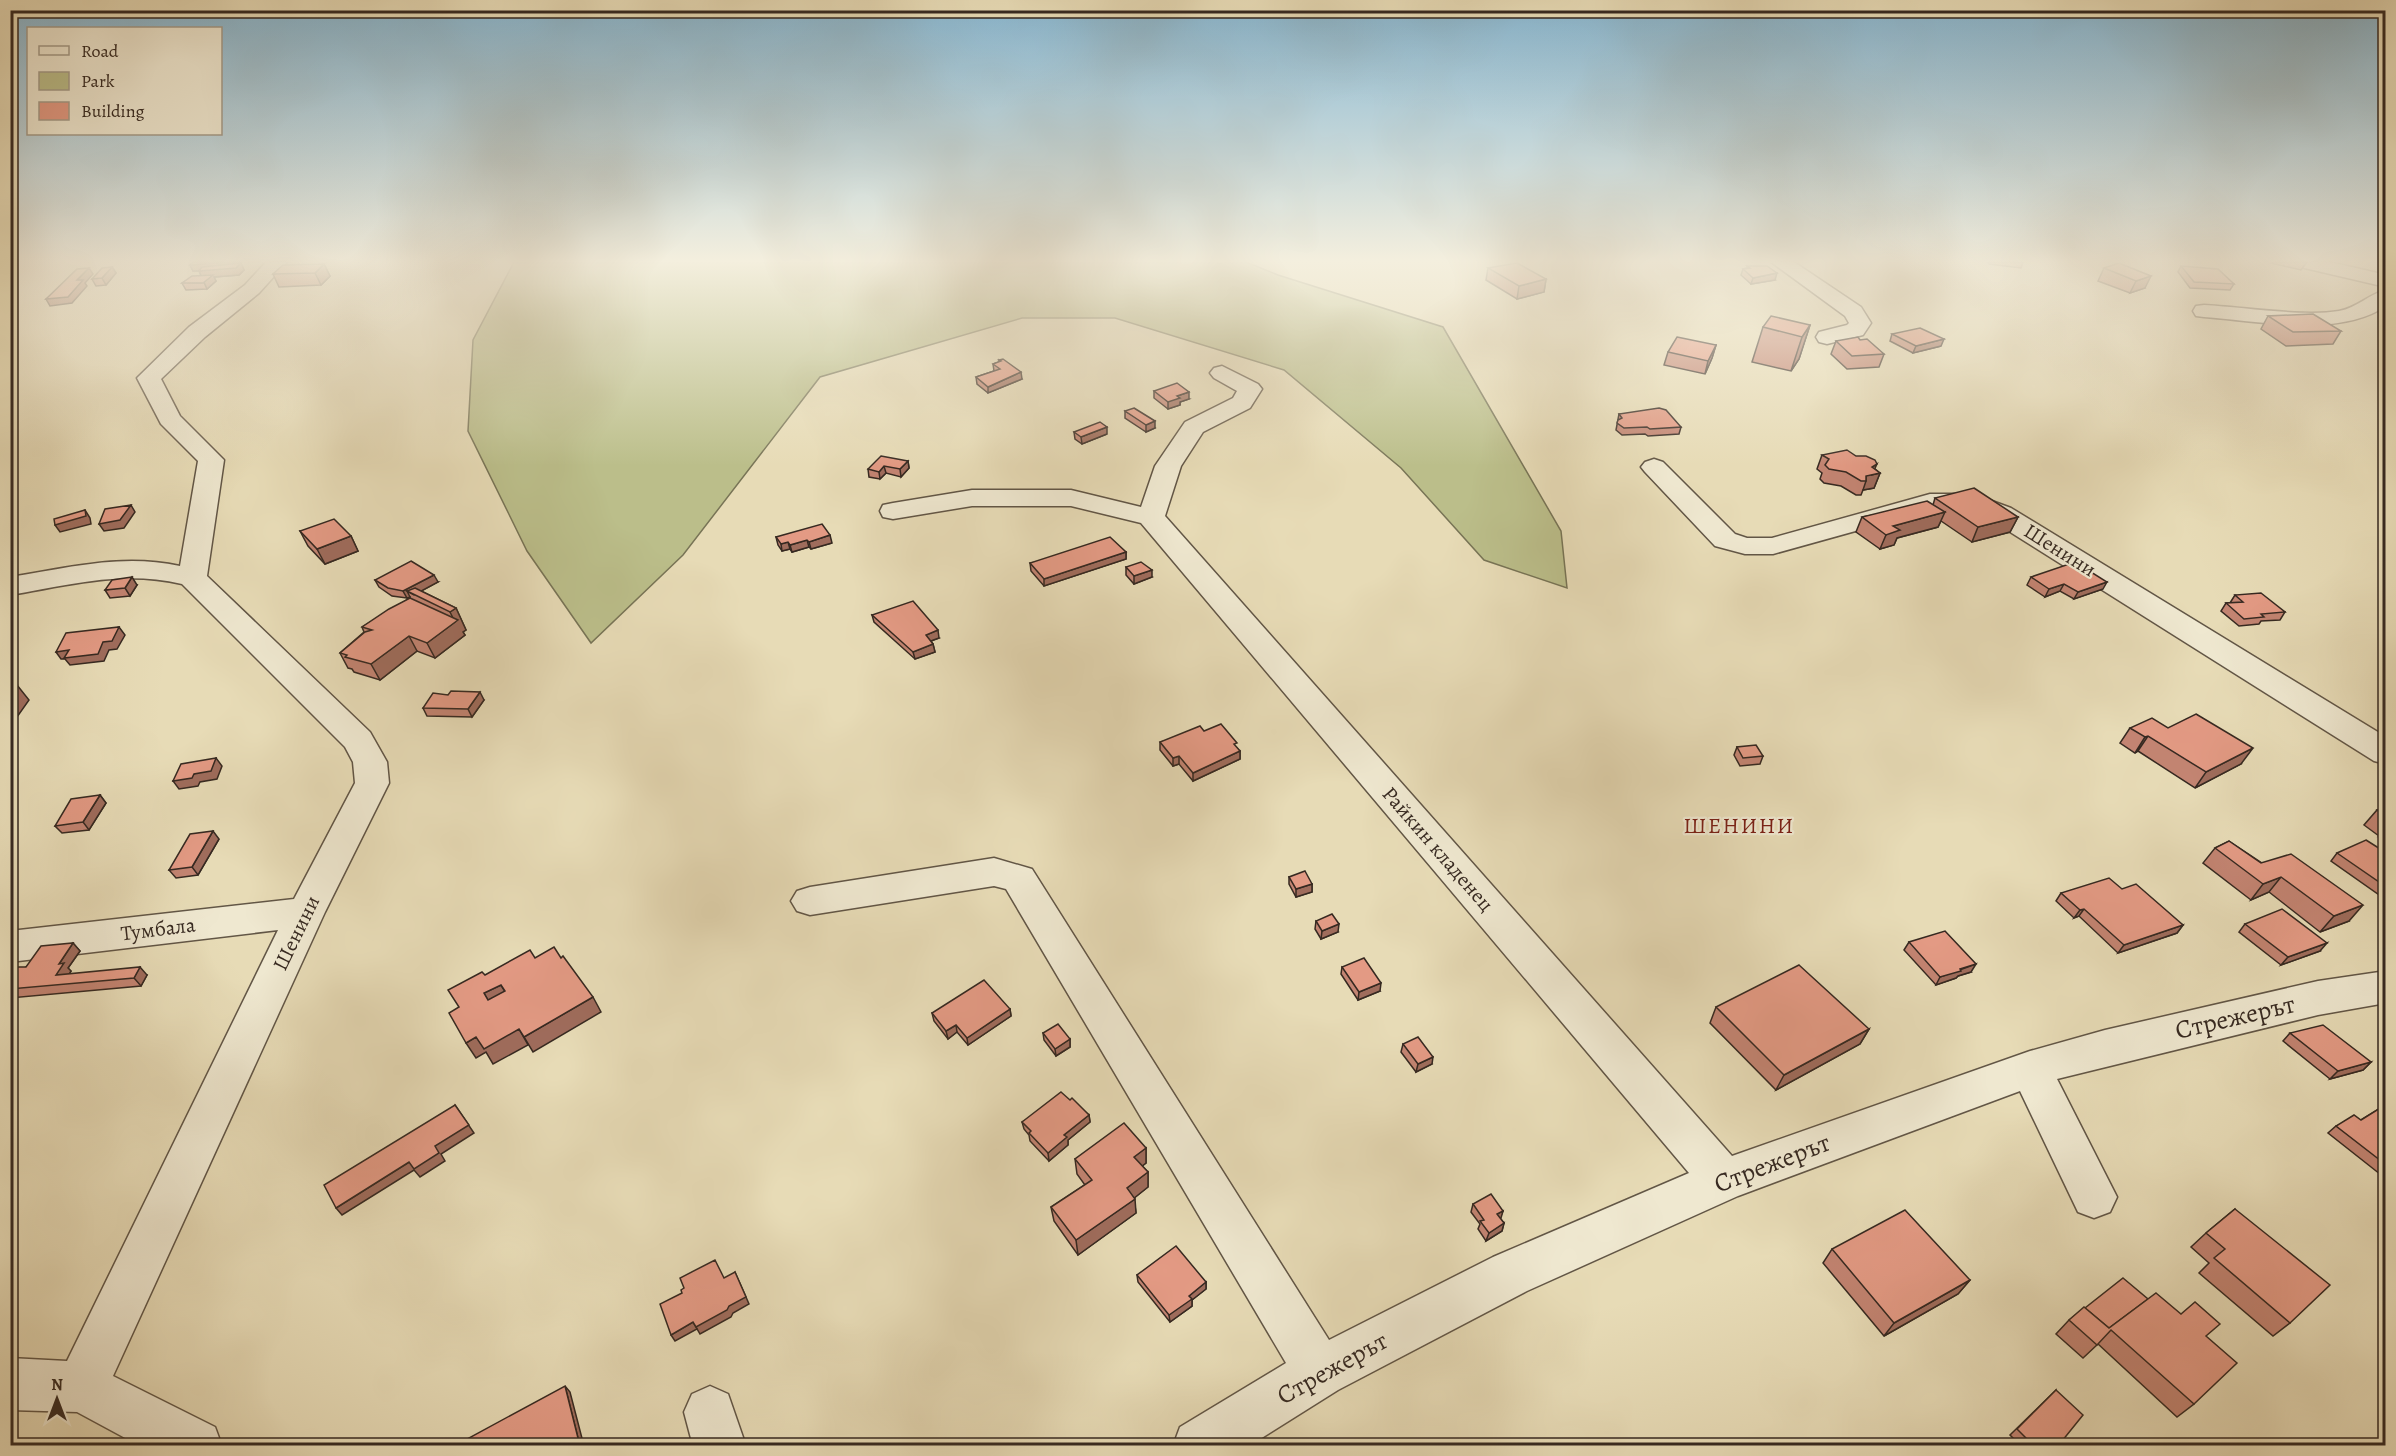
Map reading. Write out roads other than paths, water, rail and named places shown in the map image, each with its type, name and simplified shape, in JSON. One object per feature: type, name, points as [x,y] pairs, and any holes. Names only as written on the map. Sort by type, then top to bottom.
[{"type":"street","points":[[10,586],[118,568],[158,570],[192,578],[211,460],[170,420],[149,378],[200,330]]},
{"type":"street","points":[[1827,337],[1855,330]]},
{"type":"street","points":[[893,511],[972,498],[1071,498],[1152,518],[1168,466],[1194,428],[1242,403],[1248,396],[1250,388],[1222,373]]},
{"type":"street","name":"Шенини","points":[[1654,467],[1725,540],[1745,546],[1773,546],[1930,502],[1973,502],[2001,514],[2385,753]]},
{"type":"street","name":"Райкин кладенец","points":[[1152,518],[1724,1180]]},
{"type":"street","name":"Шенини","points":[[81,1387],[306,912],[372,783],[370,762],[358,740],[192,578]]},
{"type":"street","points":[[810,901],[994,873],[1019,879],[1320,1372]]},
{"type":"street","name":"Тумбала","points":[[10,947],[306,912]]},
{"type":"street","name":"Стрежерът","points":[[1199,1446],[1320,1372],[1510,1274],[1724,1180],[2030,1069],[2105,1047],[2318,998],[2385,987]]},
{"type":"street","points":[[2030,1069],[2094,1197]]},
{"type":"street","points":[[10,1384],[81,1387],[196,1446]]},
{"type":"district","name":"ШЕНИНИ","points":[[1739,826]]}]
